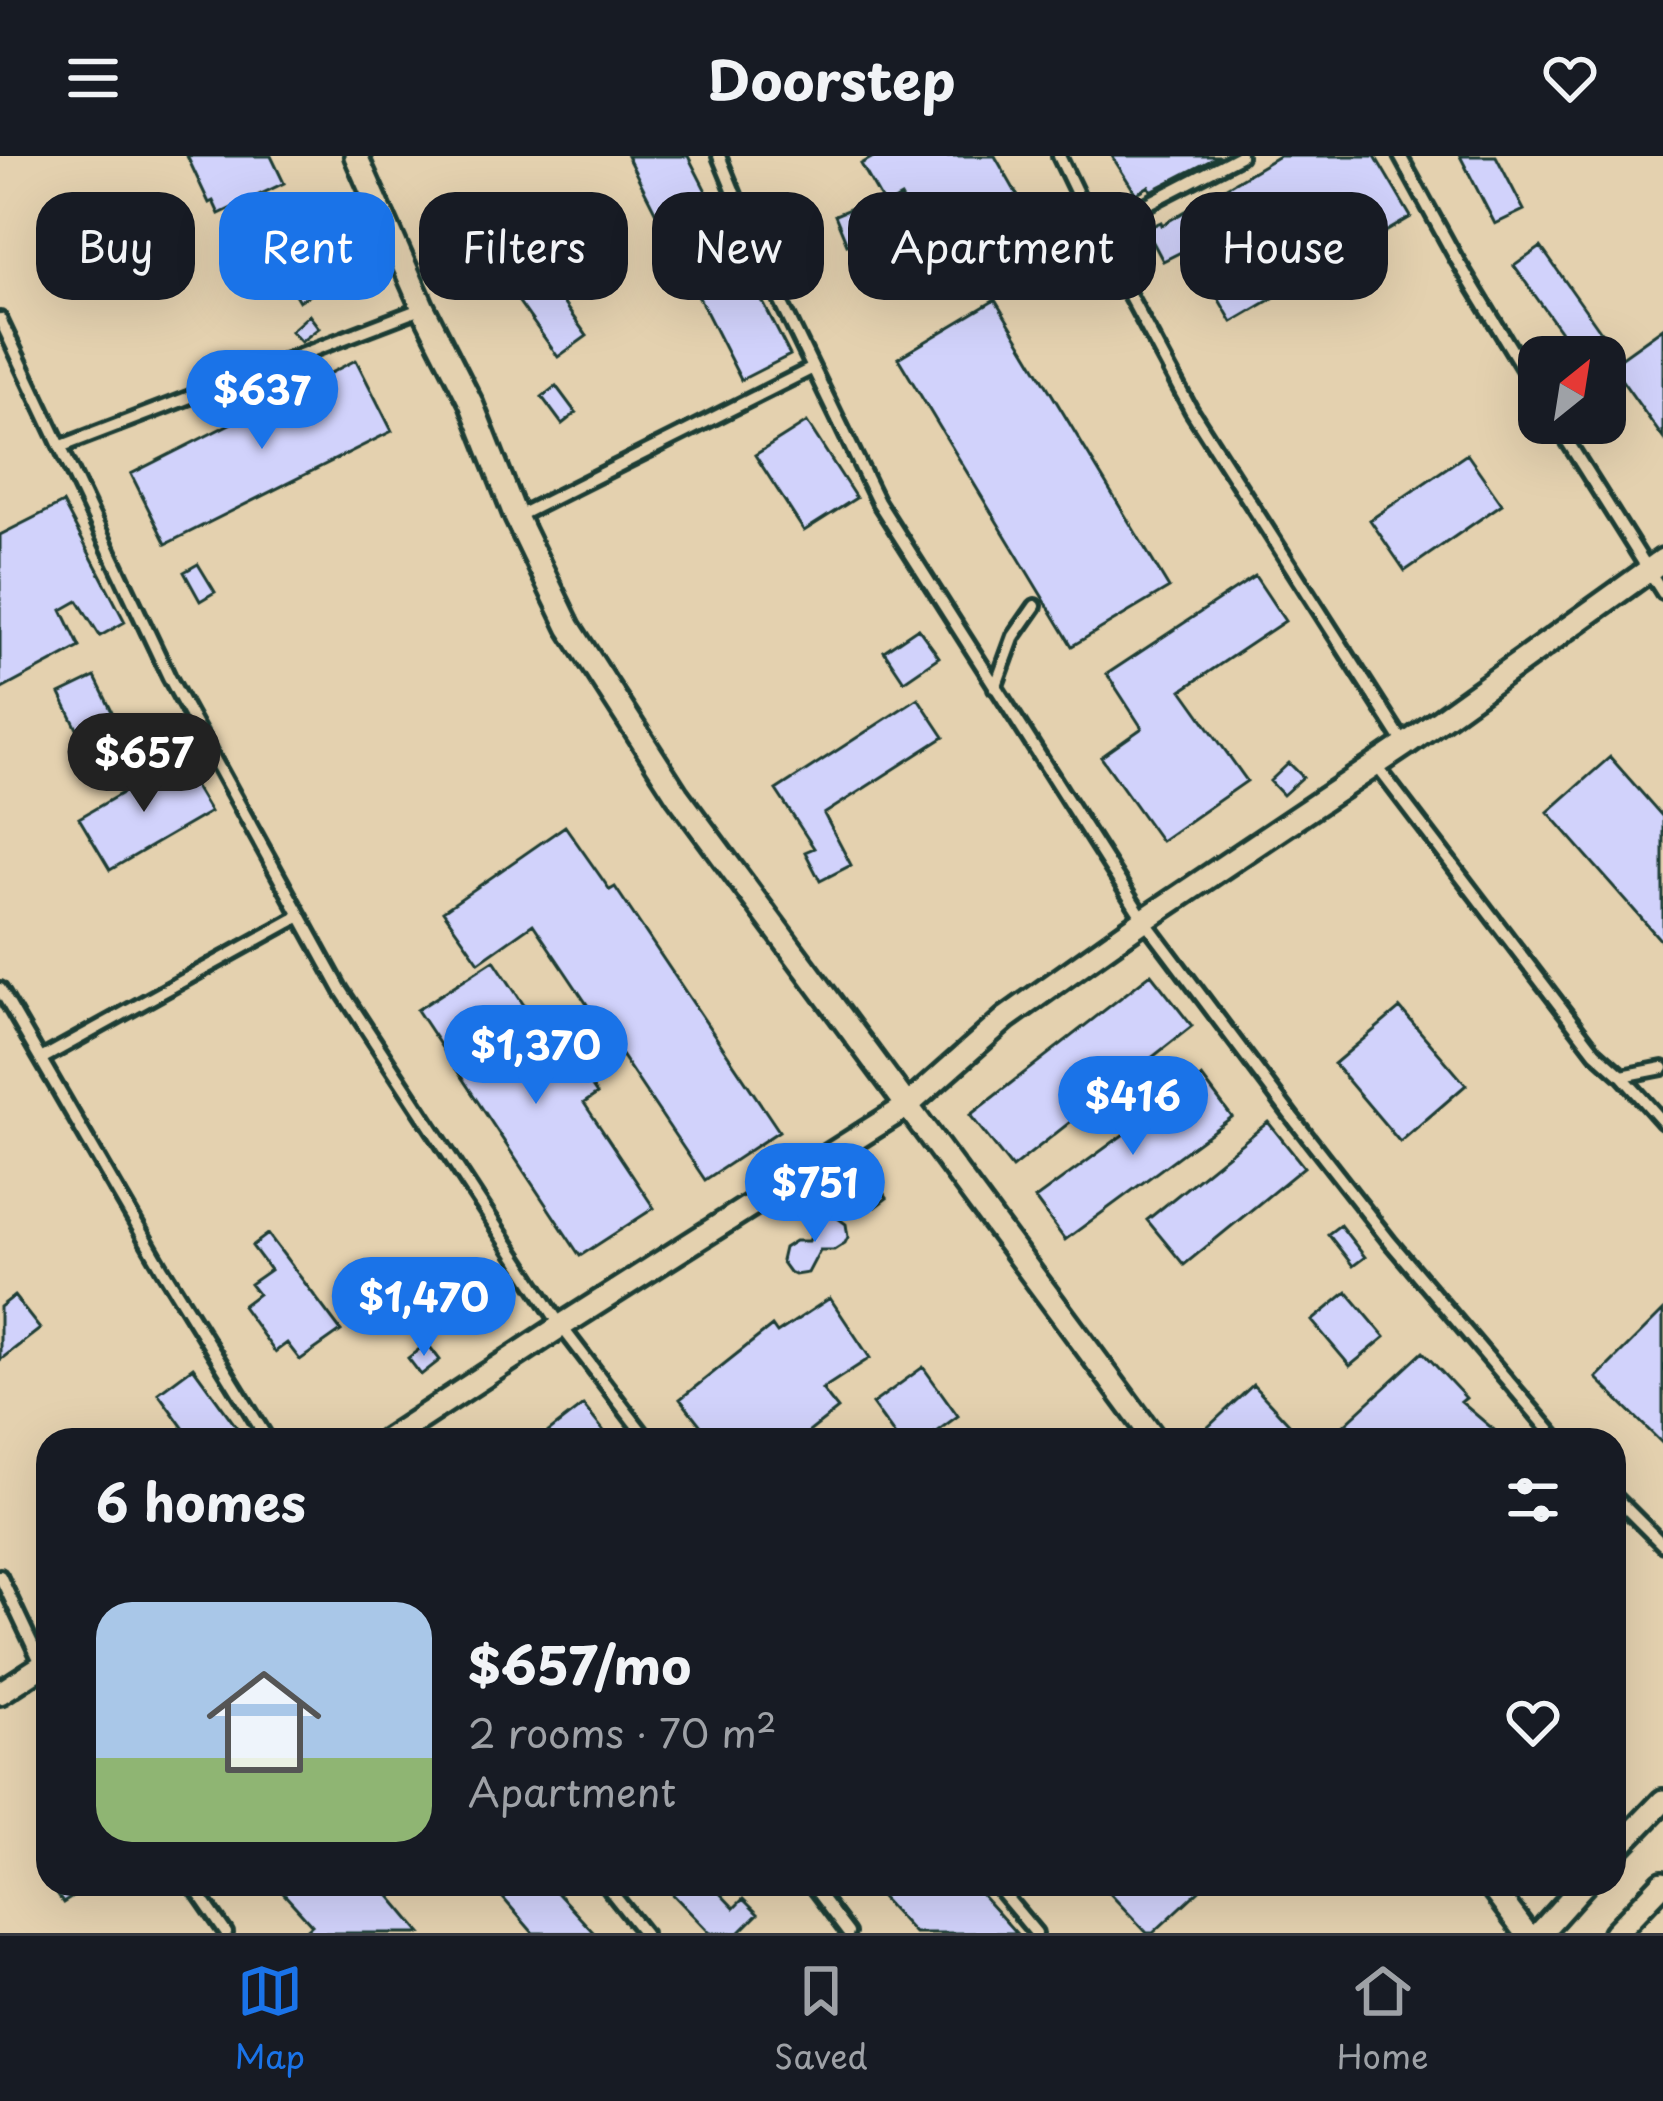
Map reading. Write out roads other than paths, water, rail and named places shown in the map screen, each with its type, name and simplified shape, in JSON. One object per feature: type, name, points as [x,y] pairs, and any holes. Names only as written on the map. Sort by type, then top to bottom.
[{"type":"street","points":[[356,156],[569,627],[677,795],[1146,1428]]},
{"type":"street","points":[[405,1428],[907,1106],[1006,1018],[1405,745],[1655,566]]},
{"type":"street","points":[[0,1693],[36,1674]]},
{"type":"street","points":[[1626,1840],[1663,1801]]},
{"type":"street","points":[[1616,1933],[1663,1883]]},
{"type":"street","points":[[1499,1896],[1526,1933]]},
{"type":"street","points":[[1540,1933],[1573,1896]]},
{"type":"lane","points":[[719,156],[767,273],[878,502],[1144,920],[1390,1242],[1548,1428]]},
{"type":"lane","points":[[1059,156],[1076,192]]},
{"type":"lane","points":[[1156,199],[1240,156]]},
{"type":"lane","points":[[1400,156],[1518,361]]},
{"type":"lane","points":[[1132,300],[1191,410],[1405,745]]},
{"type":"lane","points":[[62,446],[423,308]]},
{"type":"lane","points":[[0,319],[169,677],[341,990],[561,1326],[638,1428]]},
{"type":"lane","points":[[516,517],[813,368]]},
{"type":"lane","points":[[1571,444],[1655,566],[1663,593]]},
{"type":"lane","points":[[994,688],[1014,636],[1035,606]]},
{"type":"lane","points":[[1376,764],[1595,1052],[1663,1122]]},
{"type":"lane","points":[[40,1059],[300,916]]},
{"type":"lane","points":[[0,989],[261,1428]]},
{"type":"lane","points":[[1622,1076],[1663,1069]]},
{"type":"lane","points":[[1626,1508],[1663,1545]]},
{"type":"lane","points":[[0,1576],[36,1648]]},
{"type":"lane","points":[[200,1896],[226,1933]]},
{"type":"lane","points":[[615,1896],[644,1933]]},
{"type":"lane","points":[[820,1896],[848,1933]]},
{"type":"lane","points":[[1005,1896],[1036,1933]]}]
